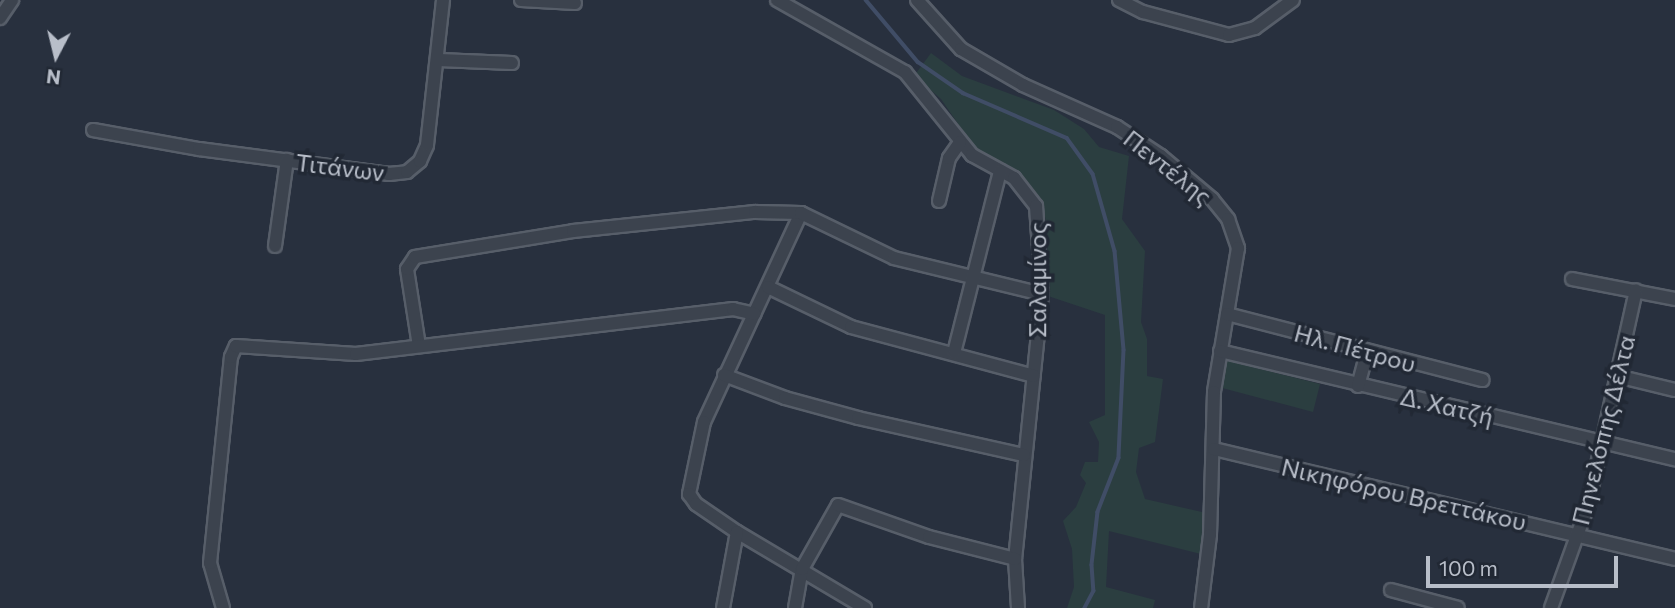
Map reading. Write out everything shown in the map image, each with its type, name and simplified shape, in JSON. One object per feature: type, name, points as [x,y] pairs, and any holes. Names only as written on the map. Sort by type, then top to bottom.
[{"type":"street","points":[[0,18],[12,0]]},
{"type":"street","name":"Τιτάνων","points":[[93,130],[388,174],[411,170],[425,151],[439,60],[443,0]]},
{"type":"street","points":[[521,0],[575,3]]},
{"type":"street","name":"Σαλαμίνος","points":[[777,0],[905,72],[933,101],[960,142],[1024,187],[1036,206],[1042,294],[1015,559],[1018,608]]},
{"type":"street","name":"Πεντέλης","points":[[917,0],[951,40],[991,69],[1117,127],[1161,156],[1212,199],[1228,219],[1238,248],[1214,392],[1210,535],[1201,608]]},
{"type":"street","points":[[1119,0],[1143,12],[1229,35],[1255,28],[1293,0]]},
{"type":"street","points":[[439,60],[512,63]]},
{"type":"street","points":[[939,201],[949,158],[960,142]]},
{"type":"street","points":[[275,246],[287,160]]},
{"type":"street","points":[[954,353],[1000,171]]},
{"type":"street","points":[[419,346],[407,269],[415,257],[573,231],[755,212],[801,213],[894,258],[1042,294]]},
{"type":"street","points":[[801,213],[724,375],[698,438],[689,494],[696,504],[737,532],[865,608]]},
{"type":"street","points":[[1572,279],[1675,299]]},
{"type":"street","points":[[768,287],[851,327],[1034,376]]},
{"type":"street","name":"Πηνελόπης Δέλτα","points":[[1551,608],[1578,535],[1636,290]]},
{"type":"street","points":[[223,608],[210,564],[231,357],[236,346],[332,356],[733,309],[754,314]]},
{"type":"street","name":"Ηλ. Πέτρου","points":[[1227,314],[1483,380]]},
{"type":"street","name":"Δ. Χατζή","points":[[1220,351],[1358,386],[1675,459]]},
{"type":"street","points":[[1358,386],[1367,352]]},
{"type":"street","points":[[724,375],[785,398],[1024,455]]},
{"type":"street","points":[[1617,376],[1675,390]]},
{"type":"street","name":"Νικηφόρου Βρεττάκου","points":[[1214,449],[1675,559]]},
{"type":"street","points":[[795,608],[802,569],[838,505],[929,537],[1015,559]]},
{"type":"street","points":[[723,608],[737,532]]},
{"type":"street","points":[[1391,590],[1458,608]]},
{"type":"shaded area","points":[[931,53],[962,76],[1054,110],[1084,129],[1099,147],[1129,156],[1122,219],[1145,251],[1141,322],[1147,339],[1147,376],[1163,379],[1155,442],[1139,448],[1136,472],[1145,499],[1215,515],[1213,557],[1109,531],[1106,587],[1155,600],[1153,608],[1067,608],[1074,587],[1072,549],[1063,521],[1076,507],[1086,483],[1080,475],[1085,462],[1098,462],[1099,442],[1089,422],[1105,415],[1105,315],[1048,296],[1047,226],[1042,203],[1023,176],[976,150],[941,99],[914,76]]},
{"type":"shaded area","points":[[1216,358],[1320,384],[1313,412],[1211,385]]},
{"type":"waterway","points":[[866,0],[918,62],[963,93],[1067,138],[1093,174],[1115,251],[1124,350],[1119,458],[1098,512],[1092,565],[1094,591],[1085,608]]}]
